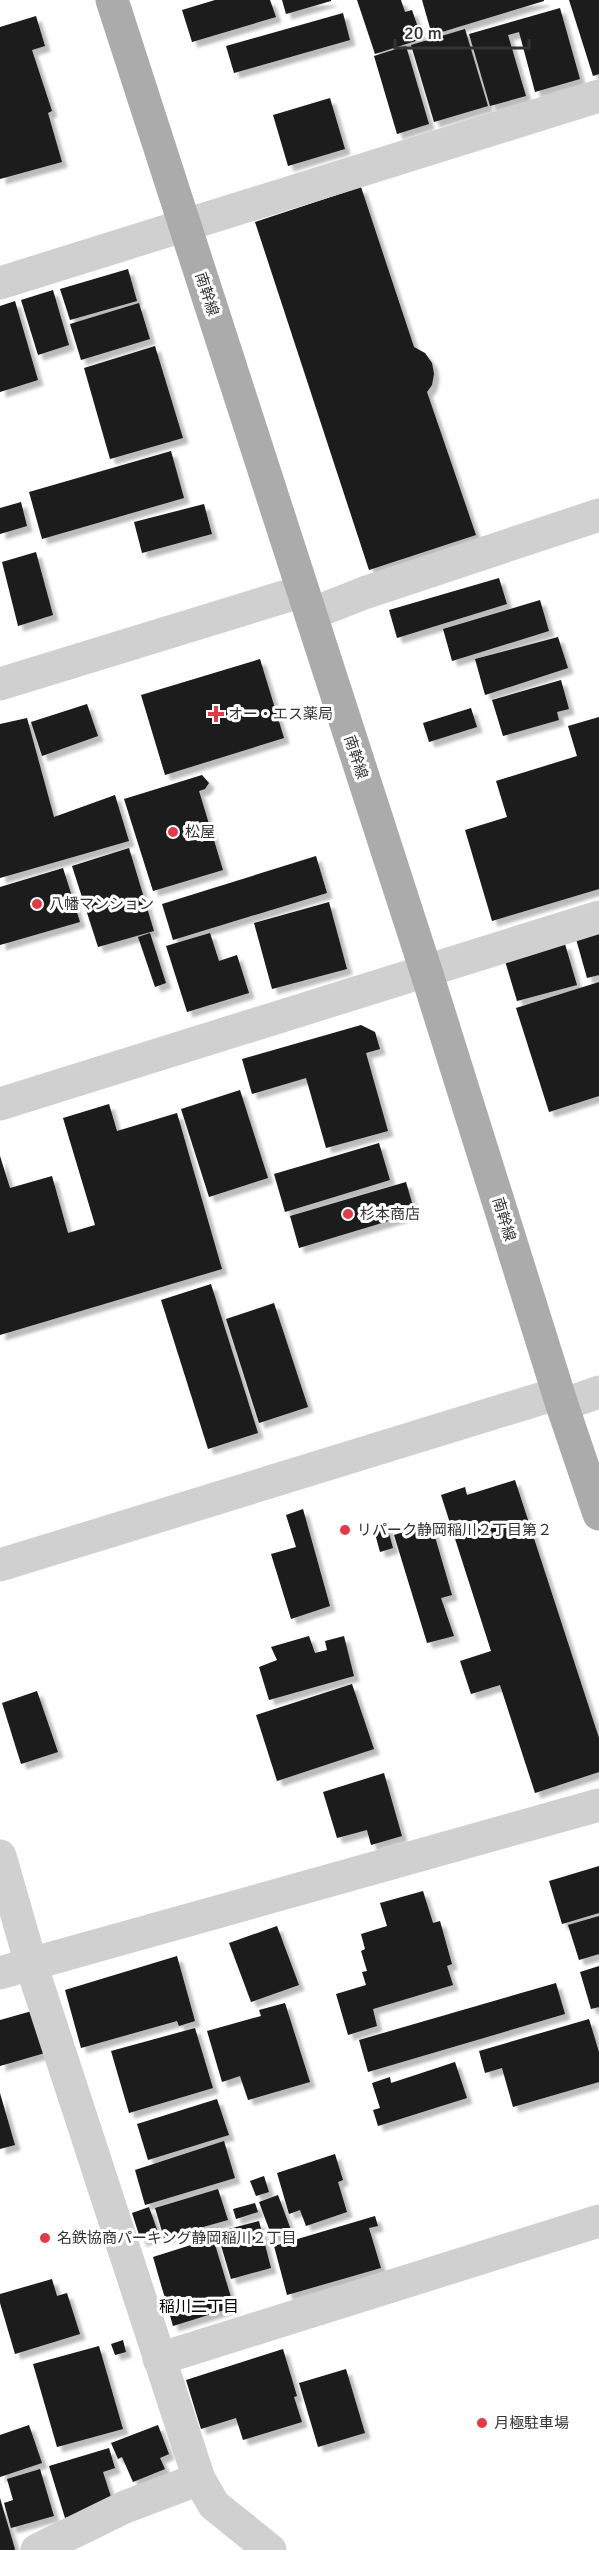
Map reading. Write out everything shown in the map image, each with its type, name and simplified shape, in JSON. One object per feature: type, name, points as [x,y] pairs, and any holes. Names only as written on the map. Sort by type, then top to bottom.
[{"type":"main road","name":"南幹線","points":[[112,0],[426,971],[560,1399],[599,1514]]},
{"type":"street","points":[[0,283],[599,96]]},
{"type":"street","points":[[0,684],[307,603],[363,593],[599,515]]},
{"type":"street","points":[[0,1104],[599,917]]},
{"type":"street","points":[[0,1565],[560,1399],[599,1392]]},
{"type":"street","points":[[0,1973],[599,1804]]},
{"type":"street","points":[[0,1856],[31,1964],[199,2479],[214,2505],[270,2550]]},
{"type":"street","points":[[159,2359],[599,2221]]},
{"type":"street","points":[[38,2550],[125,2507],[199,2479]]},
{"type":"building","points":[[215,0],[270,0],[276,17],[192,42],[182,10]]},
{"type":"building","points":[[282,0],[331,0],[331,1],[286,14]]},
{"type":"building","points":[[357,0],[401,0],[405,12],[412,10],[422,39],[375,54]]},
{"type":"building","points":[[422,0],[544,0],[544,1],[432,35]]},
{"type":"building","points":[[569,0],[599,0],[599,74],[593,76]]},
{"type":"building","points":[[560,8],[580,79],[535,92],[519,32],[508,35],[526,96],[490,106],[469,34]]},
{"type":"building","points":[[343,13],[350,40],[234,73],[226,46]]},
{"type":"building","points":[[36,16],[45,46],[32,50],[52,111],[48,113],[62,162],[0,179],[0,27]]},
{"type":"building","points":[[465,29],[488,106],[434,122],[411,45]]},
{"type":"building","points":[[406,46],[429,124],[397,134],[374,56]]},
{"type":"building","points":[[330,98],[345,149],[288,166],[273,115]]},
{"type":"building","points":[[361,187],[414,347],[425,353],[432,363],[434,374],[432,385],[427,392],[476,535],[369,570],[255,222]]},
{"type":"building","points":[[128,269],[137,301],[70,320],[60,289]]},
{"type":"building","points":[[53,290],[69,345],[38,355],[21,300]]},
{"type":"building","points":[[15,301],[38,380],[0,392],[0,306]]},
{"type":"building","points":[[139,303],[150,339],[81,360],[70,324]]},
{"type":"building","points":[[155,346],[183,438],[110,459],[84,368]]},
{"type":"building","points":[[171,451],[184,498],[42,539],[29,492]]},
{"type":"building","points":[[21,502],[27,526],[0,534],[0,508]]},
{"type":"building","points":[[204,504],[212,534],[142,553],[134,522]]},
{"type":"building","points":[[36,552],[53,615],[18,626],[2,562]]},
{"type":"building","points":[[499,578],[507,604],[397,638],[389,610]]},
{"type":"building","points":[[540,600],[549,631],[452,661],[443,629]]},
{"type":"building","points":[[558,637],[568,668],[485,695],[475,659]]},
{"type":"building","points":[[260,659],[284,738],[165,775],[141,695]]},
{"type":"building","points":[[561,680],[569,709],[557,712],[559,720],[503,736],[492,700]]},
{"type":"building","points":[[87,704],[98,736],[42,756],[31,722]]},
{"type":"building","points":[[471,708],[477,727],[429,742],[423,723]]},
{"type":"building","points":[[599,717],[599,889],[492,921],[465,830],[507,817],[496,781],[577,756],[568,726]]},
{"type":"building","points":[[27,718],[54,817],[115,795],[129,841],[0,878],[0,724]]},
{"type":"building","points":[[202,775],[209,783],[205,789],[199,791],[223,870],[153,891],[124,799]]},
{"type":"building","points":[[129,848],[154,931],[98,947],[72,866]]},
{"type":"building","points":[[316,856],[327,893],[173,940],[162,904]]},
{"type":"building","name":"八幡マンション","points":[[63,868],[80,922],[0,945],[0,887]]},
{"type":"building","points":[[329,902],[347,969],[272,989],[254,923]]},
{"type":"building","points":[[150,933],[166,983],[155,987],[138,937]]},
{"type":"building","points":[[210,933],[219,961],[237,955],[249,993],[187,1012],[166,946]]},
{"type":"building","points":[[599,933],[599,975],[587,978],[576,939]]},
{"type":"building","points":[[565,944],[577,985],[517,1001],[505,961]]},
{"type":"building","points":[[599,982],[599,1096],[549,1112],[516,1008]]},
{"type":"building","points":[[361,1025],[375,1032],[380,1049],[366,1053],[388,1131],[326,1148],[306,1078],[252,1094],[242,1059]]},
{"type":"building","points":[[240,1090],[268,1178],[209,1197],[181,1109]]},
{"type":"building","points":[[109,1104],[117,1131],[177,1113],[222,1269],[0,1335],[0,1156],[10,1188],[52,1176],[68,1233],[95,1225],[63,1118]]},
{"type":"building","points":[[379,1143],[390,1180],[285,1212],[274,1174]]},
{"type":"building","points":[[406,1182],[415,1213],[299,1248],[290,1216]]},
{"type":"building","points":[[211,1284],[258,1433],[208,1449],[161,1300]]},
{"type":"building","points":[[274,1303],[308,1407],[259,1423],[226,1319]]},
{"type":"building","points":[[515,1480],[599,1738],[599,1772],[535,1793],[500,1685],[471,1694],[460,1661],[491,1651],[441,1495],[465,1487],[467,1495]]},
{"type":"building","points":[[303,1509],[330,1606],[291,1619],[271,1554],[296,1547],[286,1515]]},
{"type":"building","points":[[431,1523],[452,1595],[441,1598],[454,1636],[427,1643],[394,1535]]},
{"type":"building","points":[[387,1526],[393,1548],[380,1552],[374,1530]]},
{"type":"building","points":[[309,1636],[315,1653],[327,1650],[325,1641],[344,1636],[354,1676],[269,1700],[259,1667],[277,1660],[271,1647]]},
{"type":"building","points":[[352,1684],[374,1749],[277,1781],[256,1715]]},
{"type":"building","points":[[37,1691],[58,1752],[21,1764],[2,1703]]},
{"type":"building","points":[[384,1773],[402,1836],[371,1845],[367,1830],[337,1838],[323,1792]]},
{"type":"building","points":[[599,1866],[599,1913],[562,1924],[549,1881]]},
{"type":"building","points":[[423,1891],[433,1923],[440,1921],[452,1964],[447,1966],[453,1985],[373,2009],[377,2026],[348,2035],[336,1994],[366,1985],[362,1972],[367,1971],[361,1951],[365,1949],[361,1934],[387,1926],[380,1903]]},
{"type":"building","points":[[599,1916],[599,1954],[579,1960],[568,1925]]},
{"type":"building","points":[[277,1926],[299,1985],[251,2002],[229,1943]]},
{"type":"building","points":[[177,1956],[195,2021],[179,2026],[177,2021],[81,2048],[65,1990]]},
{"type":"building","points":[[599,1966],[599,2007],[591,2009],[580,1972]]},
{"type":"building","points":[[556,1983],[565,2014],[368,2072],[359,2040]]},
{"type":"building","points":[[285,2003],[310,2082],[248,2100],[240,2076],[222,2082],[207,2031],[261,2016],[259,2010]]},
{"type":"building","points":[[32,2011],[45,2053],[0,2066],[0,2020]]},
{"type":"building","points":[[589,2019],[599,2052],[599,2082],[513,2107],[502,2068],[485,2073],[479,2051]]},
{"type":"building","points":[[195,2028],[213,2088],[129,2113],[111,2051]]},
{"type":"building","points":[[455,2062],[467,2098],[378,2126],[373,2110],[380,2108],[372,2083],[390,2077],[391,2083]]},
{"type":"building","points":[[0,2093],[15,2145],[0,2149]]},
{"type":"building","points":[[217,2099],[229,2135],[148,2160],[137,2124]]},
{"type":"building","points":[[224,2141],[235,2178],[145,2205],[135,2170]]},
{"type":"building","points":[[335,2154],[343,2180],[338,2182],[347,2212],[306,2226],[300,2210],[289,2214],[277,2173]]},
{"type":"building","points":[[264,2176],[269,2192],[256,2196],[250,2181]]},
{"type":"building","points":[[218,2189],[228,2220],[164,2238],[155,2208]]},
{"type":"building","points":[[278,2195],[291,2230],[272,2237],[259,2202]]},
{"type":"building","points":[[255,2203],[258,2212],[236,2219],[233,2209]]},
{"type":"building","points":[[149,2207],[159,2235],[141,2241],[132,2213]]},
{"type":"building","points":[[375,2216],[378,2226],[369,2228],[381,2268],[287,2295],[274,2246]]},
{"type":"building","points":[[259,2221],[271,2268],[231,2279],[217,2232]]},
{"type":"building","points":[[213,2238],[234,2307],[173,2326],[153,2257]]},
{"type":"building","points":[[52,2279],[57,2296],[67,2293],[80,2334],[15,2354],[0,2303],[0,2294]]},
{"type":"building","points":[[123,2340],[126,2352],[115,2355],[111,2344]]},
{"type":"building","points":[[99,2346],[123,2429],[57,2447],[33,2364]]},
{"type":"building","points":[[283,2349],[302,2422],[243,2440],[236,2418],[201,2429],[186,2380]]},
{"type":"building","points":[[346,2369],[365,2433],[318,2447],[299,2383]]},
{"type":"building","points":[[29,2425],[42,2463],[0,2477],[0,2435]]},
{"type":"building","points":[[158,2425],[169,2454],[160,2458],[165,2469],[133,2482],[122,2457],[118,2459],[111,2443]]},
{"type":"building","points":[[109,2448],[115,2468],[103,2472],[113,2503],[65,2518],[49,2466]]},
{"type":"building","points":[[40,2469],[54,2516],[11,2528],[4,2503],[13,2500],[7,2479]]},
{"type":"building","points":[[0,2498],[15,2549],[14,2550],[0,2550]]},
{"type":"place","name":"オー・エス薬局","points":[[216,714]]},
{"type":"place","name":"松屋","points":[[173,832]]},
{"type":"place","name":"八幡マンション","points":[[37,904]]},
{"type":"place","name":"杉本商店","points":[[348,1214]]},
{"type":"place","name":"リパーク静岡稲川２丁目第２","points":[[345,1530]]},
{"type":"place","name":"名鉄協商パーキング静岡稲川２丁目","points":[[45,2238]]},
{"type":"place","name":"月極駐車場","points":[[482,2423]]},
{"type":"district","name":"稲川二丁目","points":[[199,2306]]}]
